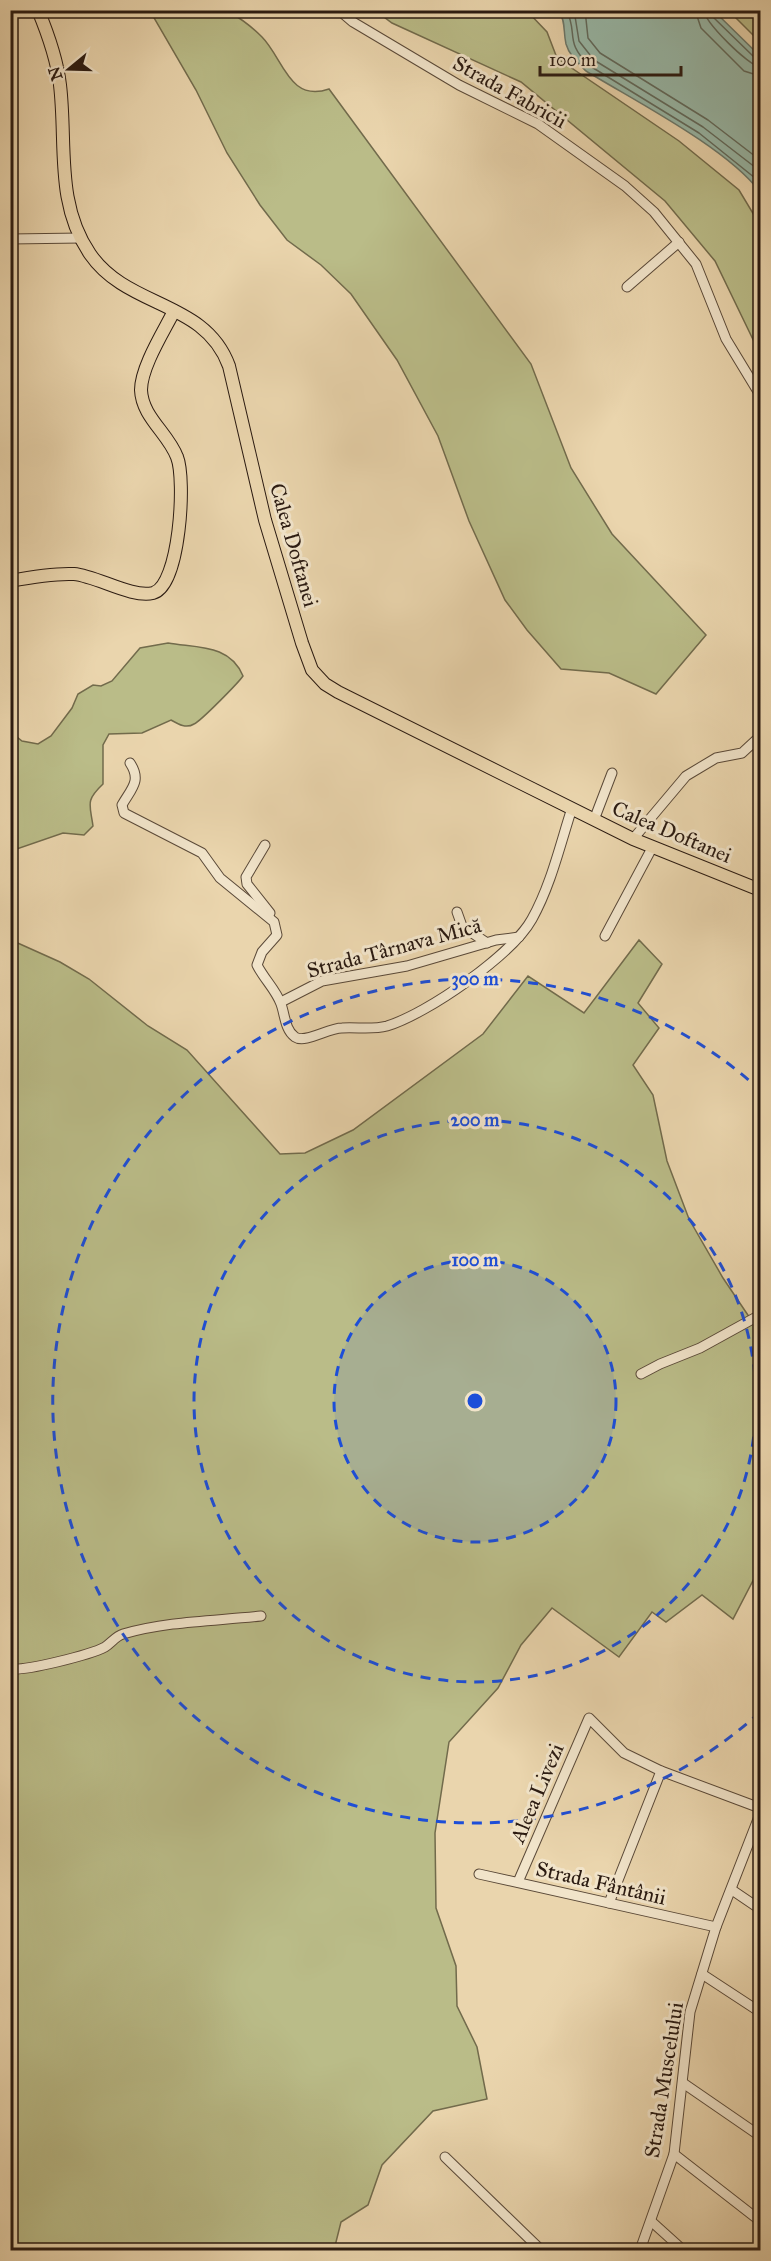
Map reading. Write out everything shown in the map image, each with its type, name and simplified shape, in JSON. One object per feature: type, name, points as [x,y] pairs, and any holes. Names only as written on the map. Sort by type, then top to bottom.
[{"type":"main road","name":"Calea Doftanei","points":[[38,10],[58,70],[65,187],[81,238],[95,260],[113,279],[174,310],[210,332],[225,355],[265,520],[296,625],[312,670],[325,684],[338,692],[633,840],[760,890]]},
{"type":"main road","points":[[10,581],[47,575],[75,574],[143,594],[157,591],[168,579],[176,545],[181,470],[175,451],[145,407],[141,385],[174,310]]},
{"type":"street","name":"Strada Fabricii","points":[[339,10],[353,22],[459,85],[519,112],[625,186],[654,212],[696,264],[726,339],[760,395]]},
{"type":"street","points":[[10,239],[81,238]]},
{"type":"street","points":[[627,287],[679,242]]},
{"type":"street","points":[[633,840],[686,776],[716,758],[742,753],[756,740]]},
{"type":"street","points":[[130,763],[135,771],[136,782],[122,805],[124,813],[202,853],[220,878],[274,922]]},
{"type":"street","points":[[594,820],[612,773]]},
{"type":"street","points":[[265,845],[246,877],[247,884],[269,909],[277,935],[262,952],[257,965],[280,1002],[289,1030],[303,1040],[334,1028],[385,1027],[433,1004],[498,957],[519,937],[538,906],[573,808]]},
{"type":"street","points":[[605,936],[652,848]]},
{"type":"street","points":[[457,912],[462,926],[487,943]]},
{"type":"street","name":"Strada Târnava Mică","points":[[280,1002],[322,981],[407,966],[487,943],[519,937]]},
{"type":"street","points":[[641,1374],[700,1348],[760,1315]]},
{"type":"street","points":[[10,1669],[31,1668],[91,1653],[105,1647],[121,1634],[186,1622],[261,1616]]},
{"type":"street","name":"Aleea Livezi","points":[[518,1882],[589,1718],[624,1753],[661,1771]]},
{"type":"street","points":[[609,1903],[661,1771],[760,1808]]},
{"type":"street","name":"Strada Muscelului","points":[[640,2250],[652,2222],[674,2154],[690,2012],[716,1927],[760,1814]]},
{"type":"street","name":"Strada Fântânii","points":[[478,1874],[716,1927]]},
{"type":"street","points":[[732,1890],[760,1909]]},
{"type":"street","points":[[702,1974],[760,2012]]},
{"type":"street","points":[[683,2082],[760,2136]]},
{"type":"street","points":[[674,2154],[760,2221]]},
{"type":"street","points":[[445,2157],[541,2250]]},
{"type":"street","points":[[652,2222],[683,2250]]},
{"type":"green space","points":[[204,9],[229,12],[262,37],[296,84],[305,90],[315,92],[329,89],[531,364],[571,468],[612,534],[706,635],[656,694],[609,673],[561,669],[527,630],[505,600],[469,521],[438,436],[397,360],[351,294],[321,265],[287,240],[260,205],[227,153],[196,90],[150,11]]},
{"type":"green space","points":[[376,11],[527,11],[547,32],[557,58],[679,141],[739,190],[760,225],[760,354],[715,261],[665,201],[521,82],[392,23]]},
{"type":"green space","points":[[729,11],[760,11],[760,42]]},
{"type":"green space","points":[[168,643],[212,649],[230,658],[243,676],[212,709],[191,725],[182,725],[171,720],[142,733],[109,734],[103,745],[103,784],[93,795],[90,803],[93,826],[84,835],[63,833],[11,851],[11,710],[14,715],[12,733],[22,741],[38,744],[51,736],[72,708],[78,694],[93,685],[101,686],[112,681],[140,648]]},
{"type":"green space","points":[[11,940],[60,962],[89,979],[148,1026],[187,1050],[280,1154],[305,1153],[353,1130],[483,1034],[528,976],[584,1013],[639,940],[662,964],[638,1003],[659,1028],[633,1065],[653,1095],[667,1161],[689,1219],[723,1278],[760,1333],[760,1567],[733,1619],[702,1595],[666,1622],[652,1612],[619,1657],[552,1608],[521,1645],[498,1688],[449,1742],[435,1833],[436,1908],[456,1966],[457,2006],[477,2047],[487,2099],[433,2111],[382,2165],[368,2205],[341,2222],[334,2250],[11,2250]]},
{"type":"water","points":[[559,11],[714,11],[760,56],[760,192],[745,175],[703,142],[586,71],[567,48],[563,19]]}]
